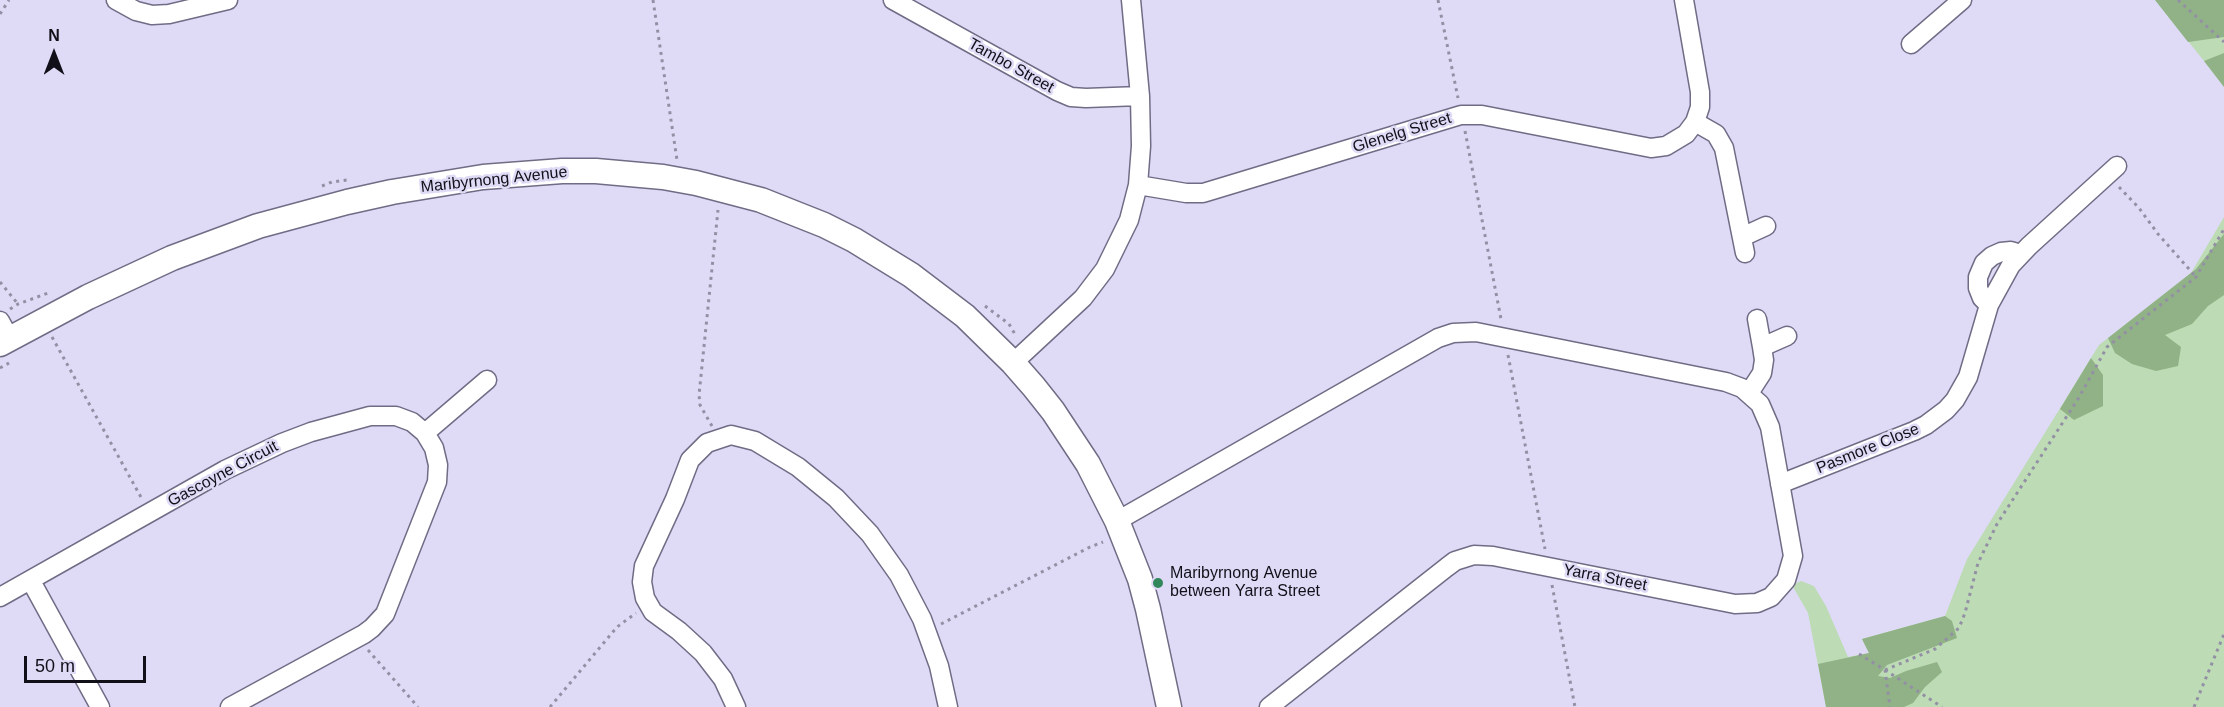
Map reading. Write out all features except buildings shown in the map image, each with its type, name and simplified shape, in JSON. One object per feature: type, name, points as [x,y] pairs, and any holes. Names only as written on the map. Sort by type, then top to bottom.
[{"type":"street","points":[[116,0],[136,11],[152,15],[169,14],[228,0]]},
{"type":"street","name":"Tambo Street","points":[[893,0],[1071,97],[1140,96]]},
{"type":"street","points":[[1021,349],[1083,298],[1105,269],[1122,237],[1138,185],[1141,146],[1140,96],[1131,0]]},
{"type":"street","points":[[1684,0],[1700,92],[1700,107],[1695,122],[1716,134],[1724,148],[1743,245],[1766,226]]},
{"type":"street","points":[[1911,44],[1962,0]]},
{"type":"street","name":"Glenelg Street","points":[[1138,185],[1186,193],[1203,193],[1461,115],[1482,115],[1650,148],[1673,144],[1686,134],[1695,122]]},
{"type":"street","name":"Pasmore Close","points":[[1780,484],[1914,431],[1946,410],[1968,377],[1989,305],[2002,278],[2021,254],[2112,170]]},
{"type":"street","name":"Maribyrnong Avenue","points":[[7,335],[46,335],[88,297],[172,258],[258,226],[347,201],[437,184],[529,173],[596,171],[663,177],[718,188],[761,200],[824,225],[883,256],[965,316],[1021,349],[1053,411],[1088,464],[1120,529],[1148,609],[1169,707]]},
{"type":"street","points":[[1120,529],[1438,338],[1453,333],[1476,332],[1726,382],[1749,393],[1762,373],[1764,360],[1757,319]]},
{"type":"street","points":[[1762,347],[1787,336]]},
{"type":"street","points":[[230,707],[356,638],[372,628],[385,614],[435,490],[438,465],[434,448],[425,433],[487,380]]},
{"type":"street","name":"Yarra Street","points":[[1269,707],[1455,561],[1474,555],[1492,556],[1735,604],[1750,604],[1764,600],[1782,586],[1792,565],[1792,548],[1767,419],[1760,405],[1749,393]]},
{"type":"street","name":"Gascoyne Circuit","points":[[0,597],[253,456],[301,436],[340,423],[387,414],[404,418],[425,433]]},
{"type":"street","points":[[736,707],[723,679],[704,653],[680,631],[653,612],[645,598],[642,582],[644,566],[671,509],[690,460],[701,447],[715,439],[731,435],[755,441],[798,466],[836,498],[886,554],[912,597],[927,631],[939,666],[948,707]]},
{"type":"street","points":[[31,581],[100,707]]},
{"type":"path","points":[[0,14],[9,0]]},
{"type":"path","points":[[653,0],[677,160]]},
{"type":"path","points":[[2178,0],[2224,42]]},
{"type":"path","points":[[670,164],[677,160],[686,162]]},
{"type":"path","points":[[2112,170],[2158,234],[2196,277]]},
{"type":"path","points":[[314,190],[332,182],[350,180]]},
{"type":"path","points":[[708,431],[714,429],[699,405],[699,395],[718,210],[728,213]]},
{"type":"path","points":[[1884,670],[1935,649],[1959,628],[1978,563],[1997,524],[2078,399],[2107,347],[2196,277],[2224,229]]},
{"type":"path","points":[[0,282],[18,304]]},
{"type":"path","points":[[0,368],[7,335],[18,304],[52,292]]},
{"type":"path","points":[[32,298],[46,335],[150,513]]},
{"type":"path","points":[[978,300],[1009,324],[1021,349]]},
{"type":"path","points":[[1014,334],[1021,349]]},
{"type":"path","points":[[927,631],[1090,547],[1120,529]]},
{"type":"path","points":[[550,707],[617,627],[640,610]]},
{"type":"path","points":[[2194,707],[2224,634]]},
{"type":"path","points":[[356,638],[418,707]]},
{"type":"path","points":[[1859,654],[1942,707]]},
{"type":"path","points":[[1884,670],[1890,707]]},
{"type":"green space","points":[[2155,0],[2224,0],[2224,87],[2204,61]]},
{"type":"green space","points":[[2155,0],[2224,0],[2224,37],[2188,42]]},
{"type":"green space","points":[[2224,53],[2224,87],[2204,61]]},
{"type":"green space","points":[[2224,217],[2224,707],[1826,707],[1808,613],[1792,585],[1801,581],[1814,586],[1826,606],[1848,657],[1869,653],[1862,639],[1945,616],[1967,559],[2099,345],[2191,273]]},
{"type":"green space","points":[[2224,234],[2224,295],[2208,306],[2192,324],[2165,335],[2181,347],[2178,366],[2156,371],[2132,364],[2115,353],[2108,338],[2196,269]]},
{"type":"green space","points":[[2091,358],[2103,375],[2103,406],[2074,420],[2060,409]]},
{"type":"green space","points":[[1945,616],[1952,621],[1957,638],[1887,665],[1878,676],[1890,678],[1937,662],[1942,672],[1925,687],[1913,703],[1904,707],[1826,707],[1818,664],[1869,653],[1862,639]]},
{"type":"place","name":"Maribyrnong Avenue between Yarra Street","points":[[1158,583]]}]
